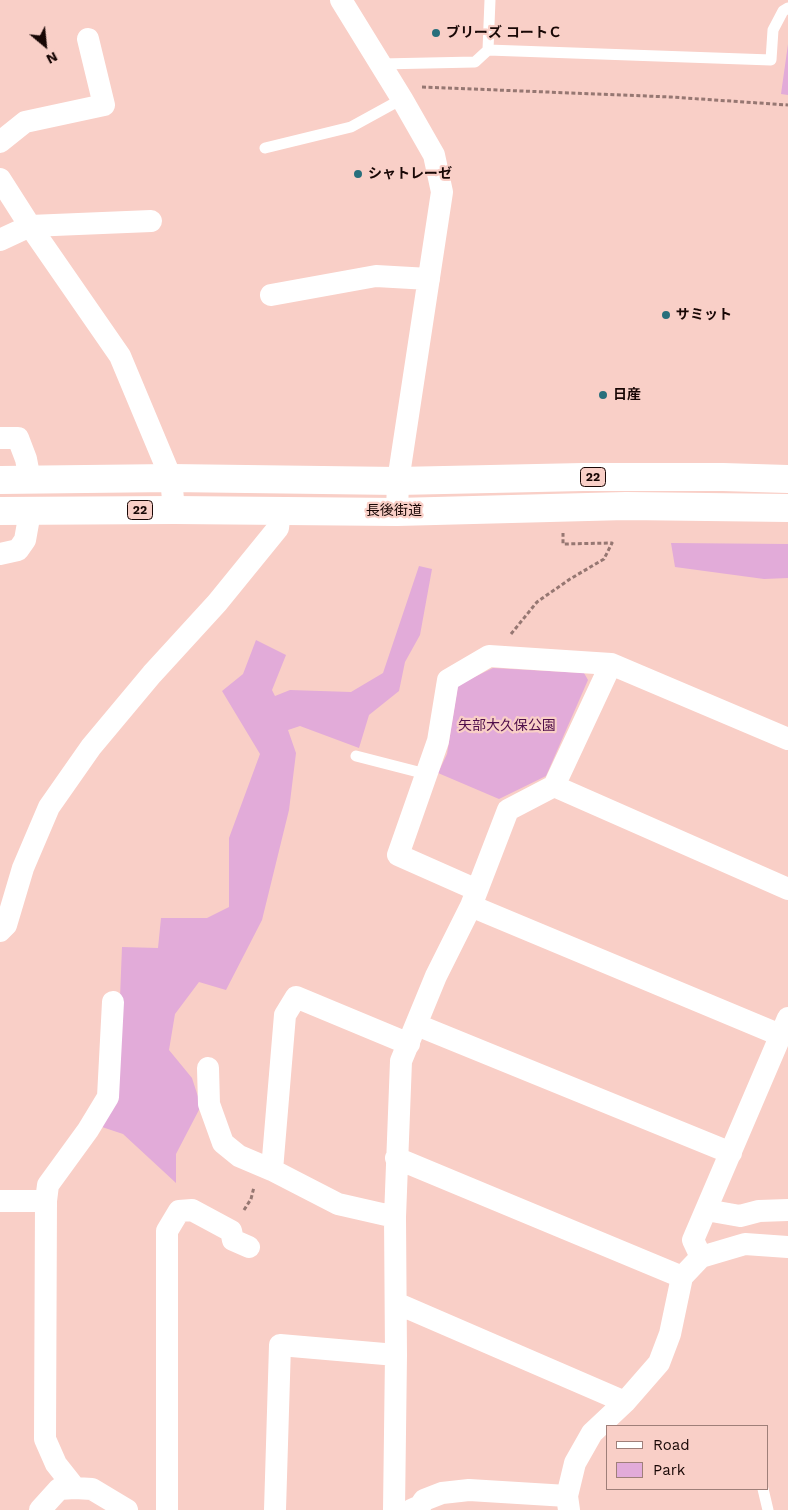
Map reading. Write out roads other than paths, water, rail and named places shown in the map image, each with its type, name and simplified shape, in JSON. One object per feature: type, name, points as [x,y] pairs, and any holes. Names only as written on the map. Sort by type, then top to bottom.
[{"type":"main road","name":"22","points":[[0,480],[171,478],[398,481],[593,477],[788,479]]},
{"type":"main road","name":"長後街道","points":[[0,511],[397,512],[626,506],[788,508]]},
{"type":"street","points":[[341,0],[398,92],[434,155],[442,192],[398,481],[397,512]]},
{"type":"street","points":[[0,142],[25,122],[104,105],[88,39]]},
{"type":"street","points":[[0,179],[30,226],[120,356],[171,478],[174,510]]},
{"type":"street","points":[[0,240],[30,226],[151,221]]},
{"type":"street","points":[[271,295],[376,276],[429,279]]},
{"type":"street","points":[[0,438],[18,438],[26,459],[30,480]]},
{"type":"street","points":[[0,931],[6,925],[23,868],[49,808],[91,747],[152,674],[217,603],[278,528],[280,511]]},
{"type":"street","points":[[0,554],[18,550],[25,540],[30,512]]},
{"type":"street","points":[[700,1257],[693,1240],[784,1027],[474,898],[398,855],[438,741],[448,680],[489,656],[611,664],[788,739]]},
{"type":"street","points":[[394,1510],[395,1217],[401,1061],[436,976],[474,898],[508,810],[554,786],[611,664]]},
{"type":"street","points":[[554,786],[788,889]]},
{"type":"street","points":[[265,1167],[285,1015],[296,997],[413,1034],[731,1153]]},
{"type":"street","points":[[75,1488],[56,1464],[45,1439],[46,1201],[48,1185],[88,1130],[108,1097],[113,1002]]},
{"type":"street","points":[[208,1068],[209,1104],[223,1143],[239,1156],[338,1204],[395,1217]]},
{"type":"street","points":[[396,1158],[682,1277]]},
{"type":"street","points":[[0,1201],[46,1201]]},
{"type":"street","points":[[167,1510],[167,1231],[179,1211],[192,1210],[230,1231],[233,1240],[249,1247]]},
{"type":"street","points":[[706,1210],[740,1216],[759,1211],[788,1210]]},
{"type":"street","points":[[417,1509],[424,1500],[442,1493],[469,1490],[568,1503],[575,1464],[592,1433],[625,1402],[659,1363],[670,1334],[682,1277],[700,1257],[745,1244],[788,1247]]},
{"type":"street","points":[[396,1303],[625,1402]]},
{"type":"street","points":[[276,1510],[280,1345],[396,1355]]},
{"type":"street","points":[[40,1510],[59,1489],[75,1488],[92,1489],[128,1510]]},
{"type":"lane","points":[[488,50],[490,0]]},
{"type":"lane","points":[[381,64],[475,62],[488,50],[771,60],[773,30],[783,11],[788,8]]},
{"type":"lane","points":[[265,148],[351,127],[398,92]]},
{"type":"lane","points":[[356,756],[426,774]]},
{"type":"lane","points":[[763,1490],[768,1510]]},
{"type":"place","name":"ブリーズ コートＣ","points":[[436,33]]},
{"type":"place","name":"シャトレーゼ","points":[[358,174]]},
{"type":"place","name":"サミット","points":[[666,315]]},
{"type":"place","name":"日産","points":[[603,395]]},
{"type":"park label","name":"矢部大久保公園","points":[[507,726]]}]
